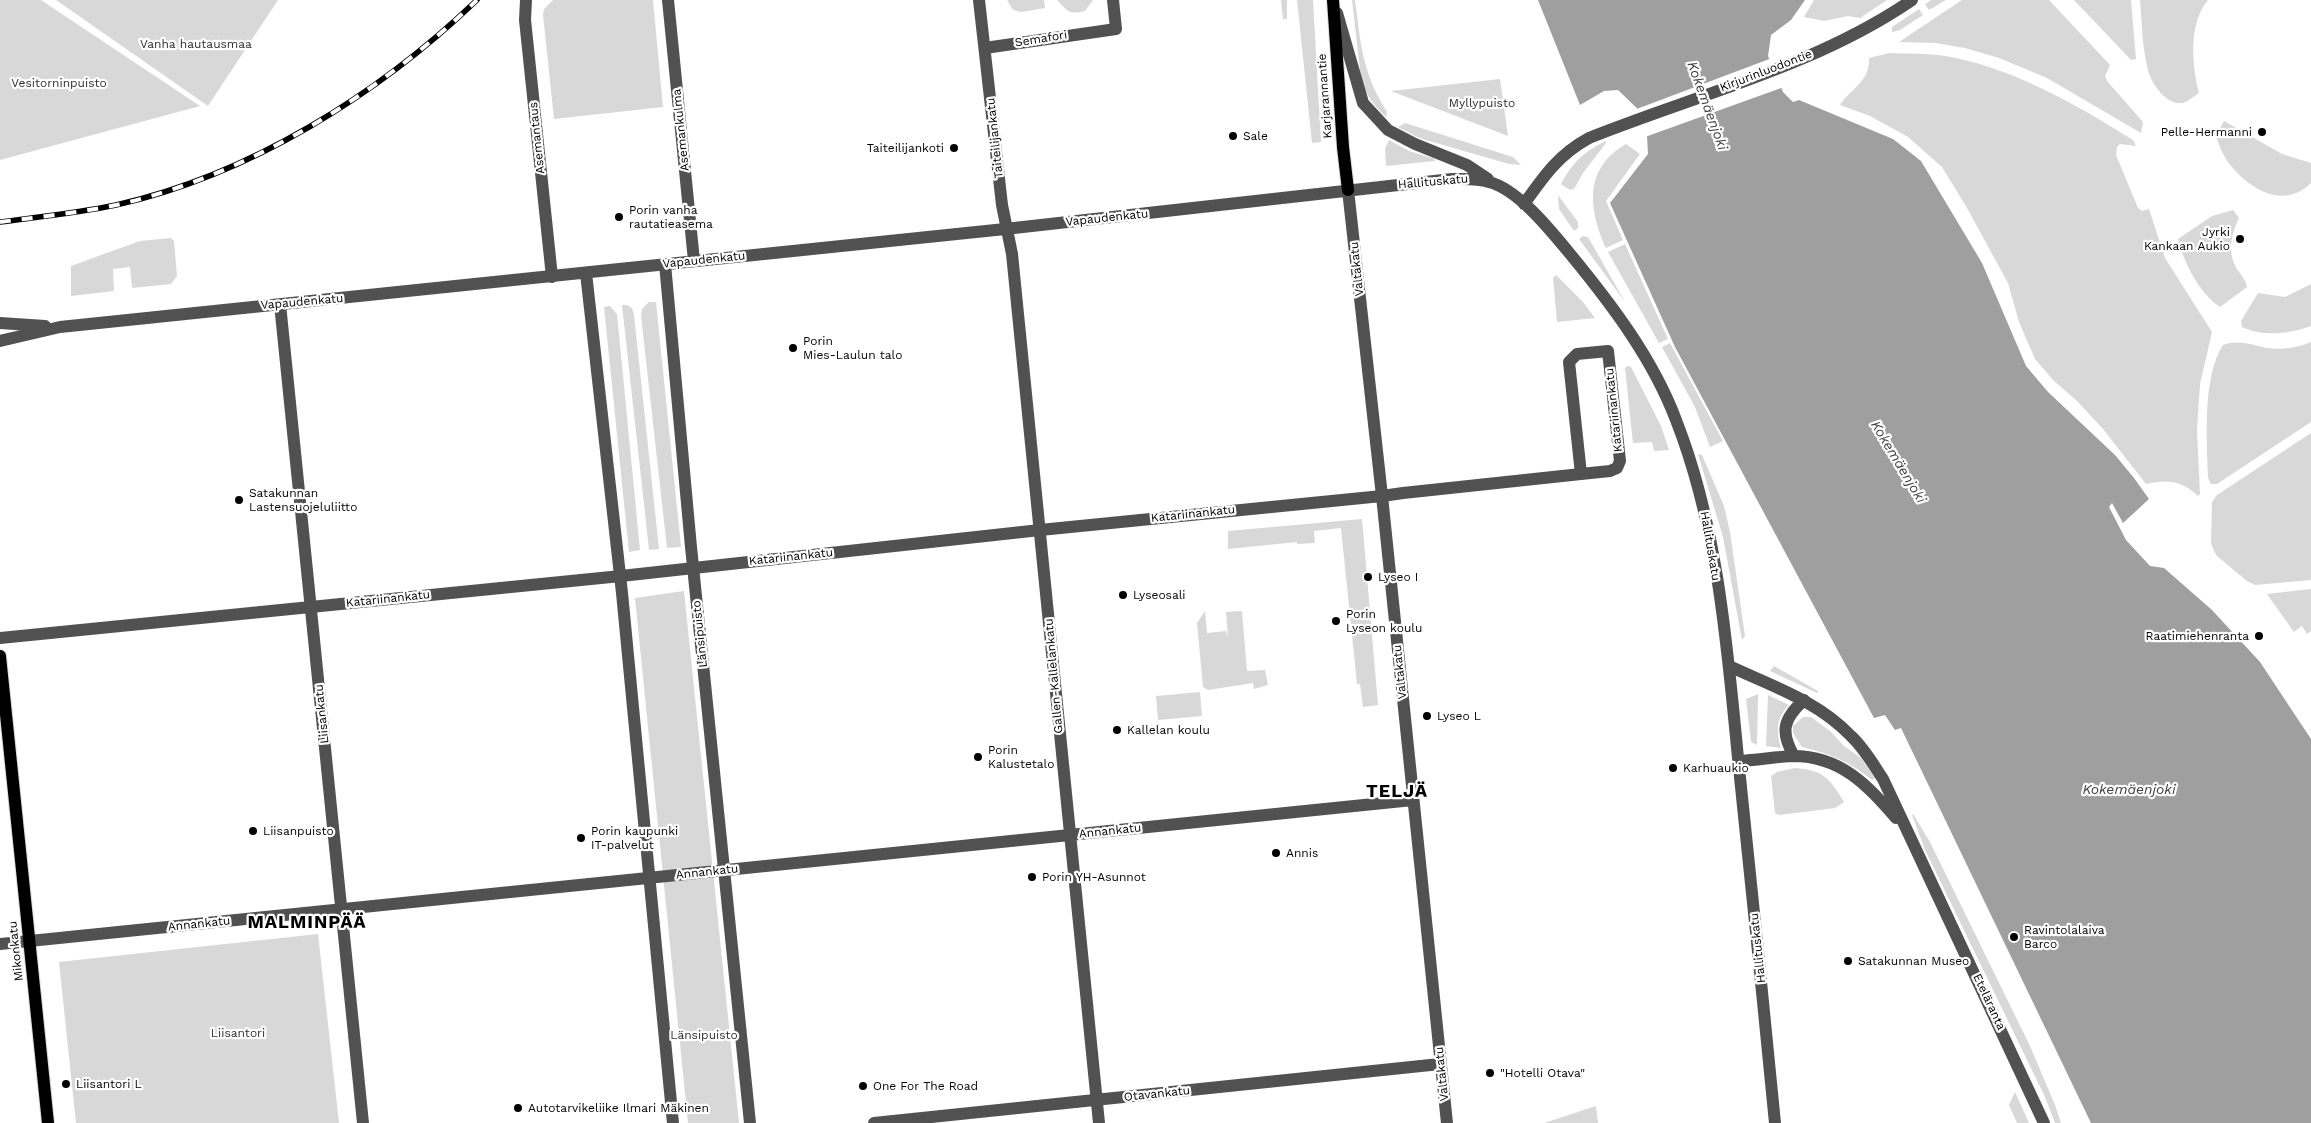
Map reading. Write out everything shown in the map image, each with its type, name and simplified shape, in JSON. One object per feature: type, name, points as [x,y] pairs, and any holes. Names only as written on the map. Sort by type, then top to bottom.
[{"type":"main road","name":"Karjarannantie","points":[[1333,0],[1343,147],[1348,190]]},
{"type":"main road","name":"Mikonkatu","points":[[0,656],[48,1123]]},
{"type":"street","name":"Asemantaus","points":[[526,0],[525,20],[552,277]]},
{"type":"street","name":"Asemankulma","points":[[668,0],[694,261]]},
{"type":"street","points":[[979,0],[984,48]]},
{"type":"street","name":"Semafori","points":[[984,48],[1116,29],[1112,0]]},
{"type":"street","points":[[1333,0],[1363,103],[1388,130],[1415,144],[1467,166],[1492,182]]},
{"type":"street","name":"Kirjurinluodontie","points":[[1524,204],[1557,160],[1570,148],[1589,138],[1622,124],[1792,62],[1864,30],[1912,0]]},
{"type":"street","name":"Taiteilijankatu","points":[[984,48],[1005,229]]},
{"type":"street","name":"Hallituskatu","points":[[1348,190],[1452,179],[1474,179],[1492,182],[1524,204],[1545,224],[1608,301],[1646,358],[1676,418],[1702,498],[1714,561],[1729,666],[1775,1123]]},
{"type":"street","name":"Vapaudenkatu","points":[[0,324],[60,326],[552,277],[1005,229],[1348,190]]},
{"type":"street","name":"Valtakatu","points":[[1348,190],[1382,496],[1446,1123]]},
{"type":"street","name":"Gallen-Kallelankatu","points":[[1005,229],[1012,254],[1099,1123]]},
{"type":"street","name":"Länsipuisto","points":[[665,264],[693,568],[750,1123]]},
{"type":"street","points":[[586,273],[620,576],[673,1123]]},
{"type":"street","name":"Liisankatu","points":[[280,304],[363,1123]]},
{"type":"street","name":"Vapaudenkatu","points":[[0,341],[60,326]]},
{"type":"street","name":"Katariinankatu","points":[[0,638],[620,576],[1610,471],[1617,468],[1620,461],[1608,351],[1577,354],[1569,362],[1581,474]]},
{"type":"street","name":"Eteläranta","points":[[1729,666],[1822,710],[1853,737],[1883,779],[1904,828],[2017,1062],[2044,1123]]},
{"type":"street","points":[[1794,756],[1786,743],[1785,725],[1792,711],[1804,700]]},
{"type":"street","name":"Eteläranta","points":[[1738,761],[1794,756],[1816,759],[1852,774],[1869,787],[1904,828]]},
{"type":"street","name":"Annankatu","points":[[0,944],[1413,800]]},
{"type":"street","name":"Otavankatu","points":[[874,1123],[1440,1064]]},
{"type":"green space","name":"Vesitorninpuisto","points":[[0,0],[41,0],[200,106],[0,160]]},
{"type":"green space","name":"Vanha hautausmaa","points":[[56,0],[278,0],[208,106]]},
{"type":"green space","points":[[553,0],[653,0],[663,107],[554,119],[543,15],[544,9]]},
{"type":"green space","points":[[1007,0],[1044,0],[1045,8],[1021,12],[1013,10]]},
{"type":"green space","points":[[1057,0],[1093,0],[1085,11],[1075,13],[1066,9]]},
{"type":"green space","points":[[1281,0],[1287,0],[1287,19],[1283,19]]},
{"type":"green space","points":[[1297,0],[1313,0],[1321,142],[1312,143]]},
{"type":"green space","points":[[1352,0],[1355,0],[1361,45],[1367,71],[1387,112],[1386,117],[1371,100],[1361,79]]},
{"type":"green space","points":[[1814,0],[1887,0],[1860,18],[1848,16],[1824,21],[1804,17]]},
{"type":"green space","points":[[1931,0],[1946,0],[1929,10],[1925,4]]},
{"type":"green space","points":[[1962,0],[2049,0],[2110,65],[2105,76],[2107,81],[2143,122],[2141,133],[2047,78],[1999,58],[1965,48],[1935,43],[1899,42]]},
{"type":"green space","points":[[2074,0],[2131,0],[2136,59],[2131,60]]},
{"type":"green space","points":[[2140,0],[2208,0],[2197,21],[2193,45],[2193,58],[2199,93],[2182,103],[2170,101],[2165,97],[2156,87],[2150,75],[2144,53]]},
{"type":"green space","points":[[1919,9],[1923,15],[1900,30],[1892,32],[1892,27]]},
{"type":"green space","points":[[1889,53],[1938,55],[1964,60],[2015,76],[2088,113],[2133,140],[2136,146],[2120,144],[2117,147],[2116,155],[2138,208],[2142,211],[2149,209],[2165,258],[2212,332],[2200,384],[2197,430],[2200,494],[2198,496],[2186,487],[2174,482],[2146,484],[2103,429],[2077,401],[2053,380],[2035,359],[2019,322],[2008,283],[1942,167],[1908,137],[1870,116],[1840,105],[1863,79],[1869,58]]},
{"type":"green space","name":"Myllypuisto","points":[[1500,79],[1508,136],[1391,91]]},
{"type":"green space","points":[[2224,121],[2282,154],[2311,163],[2311,183],[2300,191],[2288,195],[2264,192],[2253,186],[2234,169],[2222,151],[2216,137]]},
{"type":"green space","points":[[1405,123],[1513,157],[1521,165],[1509,164],[1419,138],[1398,127]]},
{"type":"green space","points":[[1389,140],[1409,151],[1435,159],[1435,161],[1386,166],[1385,149]]},
{"type":"green space","points":[[1606,141],[1574,189],[1570,190],[1561,184],[1579,158]]},
{"type":"green space","points":[[1626,144],[1640,154],[1606,201],[1623,240],[1606,248],[1600,233],[1593,204],[1596,177],[1612,154]]},
{"type":"green space","points":[[1558,195],[1578,222],[1578,228],[1574,231],[1559,209]]},
{"type":"green space","points":[[2233,210],[2239,218],[2232,237],[2232,256],[2247,287],[2220,307],[2205,294],[2193,277],[2178,239],[2212,216]]},
{"type":"green space","points":[[1583,236],[1588,237],[1625,302],[1579,239]]},
{"type":"green space","points":[[171,238],[174,241],[177,276],[171,284],[132,288],[130,267],[113,269],[114,291],[71,296],[71,266],[140,241]]},
{"type":"green space","points":[[1625,244],[1668,339],[1659,343],[1608,252]]},
{"type":"green space","points":[[1556,275],[1583,302],[1595,318],[1557,322],[1553,278]]},
{"type":"green space","points":[[2311,284],[2311,326],[2294,331],[2276,333],[2259,332],[2242,327],[2241,321],[2258,293],[2285,297]]},
{"type":"green space","points":[[649,302],[656,302],[681,547],[667,548],[641,316],[642,309]]},
{"type":"green space","points":[[622,305],[632,308],[634,315],[659,549],[649,550]]},
{"type":"green space","points":[[610,306],[617,314],[640,550],[629,552],[604,307]]},
{"type":"green space","points":[[2311,342],[2311,422],[2217,484],[2211,484],[2208,478],[2207,410],[2212,374],[2216,358],[2223,345],[2240,343],[2272,349],[2284,349]]},
{"type":"green space","points":[[1670,343],[1723,441],[1710,447],[1695,407],[1662,347]]},
{"type":"green space","points":[[1631,367],[1661,426],[1669,450],[1654,451],[1652,442],[1633,443],[1625,368]]},
{"type":"green space","points":[[2311,433],[2311,580],[2255,585],[2247,581],[2217,556],[2213,549],[2211,542],[2212,502],[2217,495]]},
{"type":"green space","points":[[1698,454],[1702,455],[1724,506],[1730,532],[1745,636],[1742,640],[1723,537]]},
{"type":"green space","points":[[1362,519],[1378,705],[1363,707],[1360,684],[1357,684],[1341,528],[1314,531],[1315,543],[1297,544],[1297,542],[1228,549],[1228,531]]},
{"type":"green space","points":[[2311,589],[2311,631],[2307,634],[2302,626],[2294,632],[2267,594]]},
{"type":"green space","name":"Länsipuisto","points":[[684,591],[739,1123],[688,1123],[635,598]]},
{"type":"green space","points":[[1205,611],[1207,633],[1226,631],[1228,637],[1226,612],[1242,611],[1247,671],[1265,670],[1268,685],[1254,689],[1253,683],[1208,690],[1203,687],[1197,623]]},
{"type":"green space","points":[[1774,666],[1818,691],[1817,693],[1770,671]]},
{"type":"green space","points":[[1200,692],[1202,716],[1158,720],[1156,696]]},
{"type":"green space","points":[[1758,694],[1757,745],[1751,742],[1746,699]]},
{"type":"green space","points":[[1768,695],[1789,705],[1779,720],[1778,725],[1781,748],[1766,746]]},
{"type":"green space","points":[[1803,717],[1811,717],[1830,731],[1844,746],[1861,758],[1875,778],[1872,780],[1856,768],[1839,759],[1802,747],[1793,733],[1793,726]]},
{"type":"green space","points":[[1795,768],[1813,771],[1825,777],[1835,787],[1844,802],[1835,808],[1779,815],[1775,813],[1771,776],[1777,772]]},
{"type":"green space","points":[[1913,814],[1930,842],[2030,1046],[2061,1123],[2055,1123],[2045,1097],[1925,850]]},
{"type":"green space","name":"Liisantori","points":[[318,934],[339,1123],[76,1123],[59,962]]},
{"type":"green space","points":[[2015,1092],[2029,1123],[2017,1123],[2009,1105]]},
{"type":"green space","points":[[1596,1106],[1598,1123],[1544,1123]]},
{"type":"water","name":"Kokemäenjoki","points":[[1538,0],[1805,0],[1791,20],[1771,35],[1768,56],[1783,92],[1793,102],[1799,100],[1893,139],[1921,161],[1982,263],[2026,366],[2048,392],[2115,455],[2149,499],[2123,523],[2112,503],[2109,507],[2126,540],[2150,566],[2164,568],[2212,610],[2260,662],[2311,739],[2311,1123],[2091,1123],[1901,728],[1895,730],[1885,715],[1874,718],[1675,347],[1610,203],[1648,154],[1646,117],[1618,90],[1604,91],[1580,105]]},
{"type":"pier","points":[[1772,58],[1784,87],[1645,137],[1644,118],[1634,110]]},
{"type":"railway","points":[[0,222],[73,213],[116,205],[166,191],[215,174],[263,152],[355,98],[439,35],[477,0]]},
{"type":"place","name":"Pelle-Hermanni","points":[[2262,132]]},
{"type":"place","name":"Sale","points":[[1233,136]]},
{"type":"place","name":"Taiteilijankoti","points":[[954,148]]},
{"type":"place","name":"Porin vanha rautatieasema","points":[[619,217]]},
{"type":"place","name":"Jyrki Kankaan Aukio","points":[[2240,239]]},
{"type":"place","name":"Porin Mies-Laulun talo","points":[[793,348]]},
{"type":"place","name":"Satakunnan Lastensuojeluliitto","points":[[239,500]]},
{"type":"place","name":"Lyseo I","points":[[1368,577]]},
{"type":"place","name":"Lyseosali","points":[[1123,595]]},
{"type":"place","name":"Porin Lyseon koulu","points":[[1336,621]]},
{"type":"place","name":"Raatimiehenranta","points":[[2259,636]]},
{"type":"place","name":"Lyseo L","points":[[1427,716]]},
{"type":"place","name":"Kallelan koulu","points":[[1117,730]]},
{"type":"place","name":"Porin Kalustetalo","points":[[978,757]]},
{"type":"place","name":"Karhuaukio","points":[[1673,768]]},
{"type":"place","name":"Liisanpuisto","points":[[253,831]]},
{"type":"place","name":"Porin kaupunki IT-palvelut","points":[[581,838]]},
{"type":"place","name":"Annis","points":[[1276,853]]},
{"type":"place","name":"Porin YH-Asunnot","points":[[1032,877]]},
{"type":"place","name":"Ravintolalaiva Barco","points":[[2014,937]]},
{"type":"place","name":"Satakunnan Museo","points":[[1848,961]]},
{"type":"place","name":"\"Hotelli Otava\"","points":[[1490,1073]]},
{"type":"place","name":"Liisantori L","points":[[66,1084]]},
{"type":"place","name":"One For The Road","points":[[863,1086]]},
{"type":"place","name":"Autotarvikeliike Ilmari Mäkinen","points":[[518,1108]]},
{"type":"district","name":"TELJÄ","points":[[1397,792]]},
{"type":"district","name":"MALMINPÄÄ","points":[[307,923]]}]
